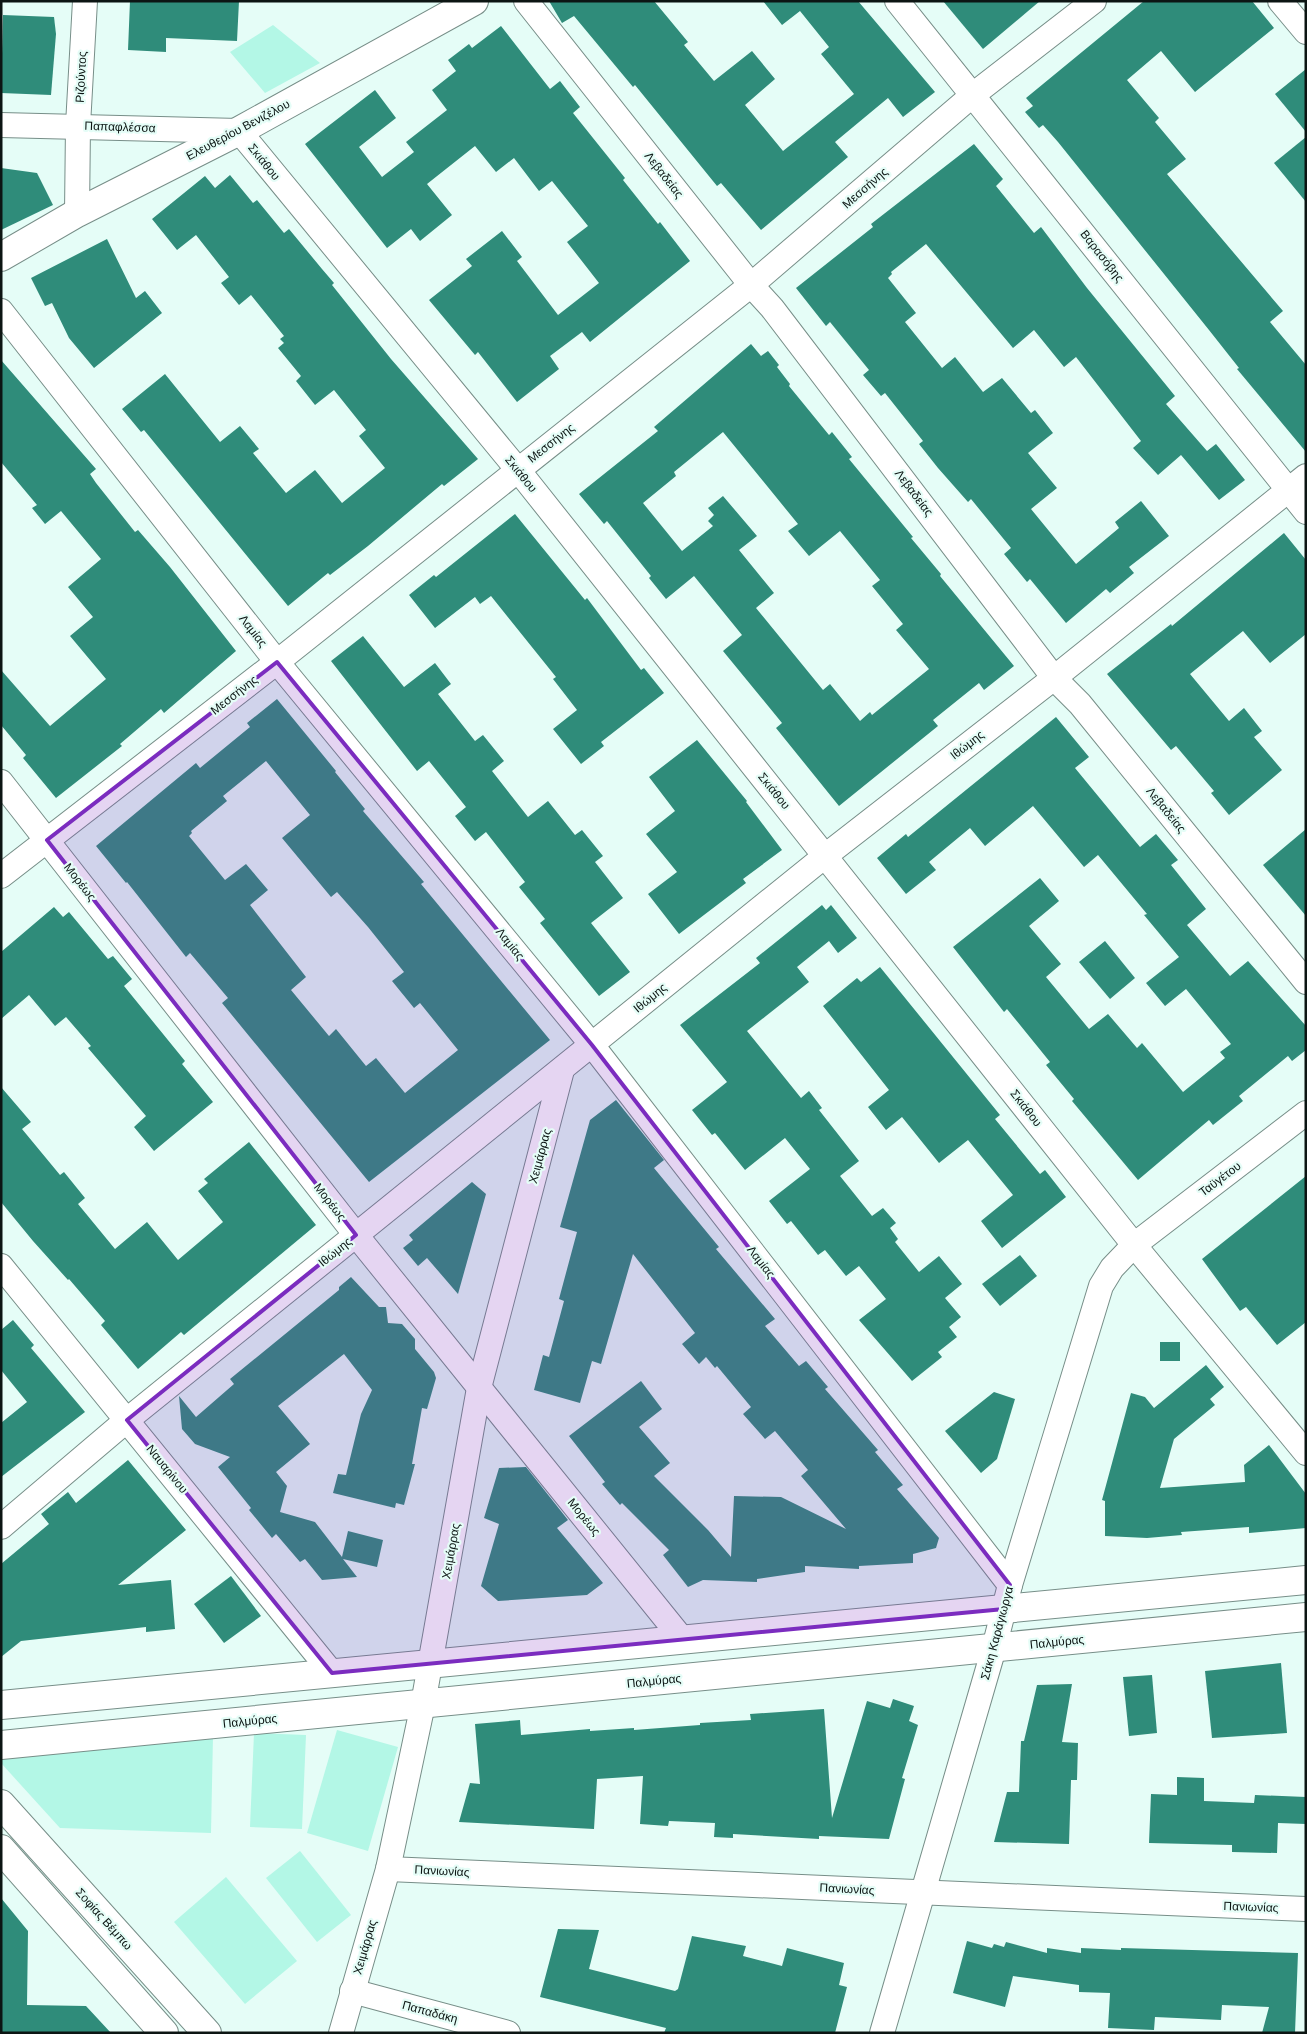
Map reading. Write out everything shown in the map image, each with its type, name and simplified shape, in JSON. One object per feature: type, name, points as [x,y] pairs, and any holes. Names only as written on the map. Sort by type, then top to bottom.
[{"type":"main road","name":"Ελευθερίου Βενιζέλου","points":[[1,257],[77,213],[239,131],[474,1]]},
{"type":"main road","points":[[1,1705],[683,1640],[1007,1597],[1306,1580]]},
{"type":"main road","name":"Παλμύρας","points":[[1,1745],[1306,1617]]},
{"type":"main road","name":"Σοφίας Βέμπω","points":[[1,1804],[207,2033]]},
{"type":"main road","points":[[4,1854],[164,2033]]},
{"type":"street","name":"Ριζούντος","points":[[77,213],[78,126],[85,1]]},
{"type":"street","name":"Λεβαδείας","points":[[526,1],[751,285],[772,308],[1054,678],[1080,704],[1306,982]]},
{"type":"street","name":"Βαρασόβης","points":[[897,1],[1297,484],[1306,512]]},
{"type":"street","name":"Μεσσήνης","points":[[1,876],[277,662],[751,285],[974,94],[1094,1]]},
{"type":"street","points":[[1280,1],[1306,32]]},
{"type":"street","name":"Παπαφλέσσα","points":[[1,125],[239,131]]},
{"type":"street","name":"Σκιάθου","points":[[239,131],[518,470],[1134,1245],[1306,1453]]},
{"type":"street","name":"Λαμίας","points":[[1,311],[277,662],[592,1045],[1007,1597]]},
{"type":"street","name":"Ιθώμης","points":[[1,1527],[127,1420],[825,856],[1054,678],[1297,484]]},
{"type":"street","name":"Μορέως","points":[[1,782],[356,1235],[683,1640]]},
{"type":"street","name":"Χειμάρρας","points":[[341,2033],[388,1869],[431,1664],[479,1388],[562,1070]]},
{"type":"street","name":"Ταϋγέτου","points":[[1134,1245],[1306,1113]]},
{"type":"street","name":"Σάκη Καράγιωργα","points":[[882,2033],[921,1892],[994,1648],[1007,1597],[1101,1286],[1112,1268],[1134,1245]]},
{"type":"street","name":"Ναυαρίνου","points":[[1,1266],[332,1673]]},
{"type":"street","name":"Πανιωνίας","points":[[388,1869],[1306,1909]]},
{"type":"street","name":"Παπαδάκη","points":[[352,1991],[508,2033]]},
{"type":"highlighted area","points":[[277,662],[592,1045],[1010,1585],[1004,1609],[332,1673],[127,1420],[356,1235],[47,840]]},
{"type":"green space","points":[[273,25],[320,63],[265,93],[230,52]]},
{"type":"green space","points":[[337,1730],[398,1747],[368,1851],[307,1833]]},
{"type":"green space","points":[[254,1733],[306,1735],[302,1829],[250,1827]]},
{"type":"green space","points":[[213,1736],[211,1833],[60,1828],[1,1763],[1,1759]]},
{"type":"green space","points":[[300,1851],[351,1915],[317,1942],[266,1878]]},
{"type":"green space","points":[[226,1877],[297,1961],[245,2004],[174,1922]]},
{"type":"building","points":[[130,1],[239,1],[237,41],[166,38],[166,52],[128,50]]},
{"type":"building","points":[[549,1],[654,1],[688,42],[684,45],[714,81],[752,51],[775,79],[745,105],[783,151],[854,94],[821,54],[829,47],[800,11],[782,25],[763,1],[858,1],[935,92],[903,117],[888,98],[835,142],[848,157],[761,230],[721,183],[717,186],[635,85],[633,87],[574,16],[562,23]]},
{"type":"building","points":[[943,1],[1040,1],[983,49]]},
{"type":"building","points":[[1144,1],[1252,1],[1274,28],[1195,92],[1161,51],[1127,80],[1159,118],[1155,122],[1186,159],[1167,174],[1283,311],[1270,322],[1306,365],[1306,452],[1237,369],[1239,368],[1058,142],[1043,125],[1039,128],[1025,112],[1033,106],[1026,98]]},
{"type":"building","points":[[3,15],[54,17],[56,34],[51,95],[1,93]]},
{"type":"building","points":[[501,26],[550,89],[560,81],[580,107],[573,113],[625,178],[623,180],[658,224],[660,222],[690,261],[590,342],[582,332],[550,356],[559,369],[517,402],[478,352],[475,355],[429,300],[472,266],[466,259],[502,231],[522,257],[517,261],[558,315],[599,283],[567,242],[588,226],[552,181],[539,191],[514,158],[496,172],[475,146],[427,184],[452,215],[420,241],[411,229],[387,248],[305,144],[375,90],[396,118],[359,147],[382,177],[414,152],[406,142],[447,110],[432,90],[456,71],[448,60],[469,44],[472,48]]},
{"type":"building","points":[[1306,69],[1306,132],[1275,94]]},
{"type":"building","points":[[1306,137],[1306,202],[1274,163]]},
{"type":"building","points":[[974,144],[1003,179],[996,186],[1034,233],[1041,227],[1087,288],[1175,396],[1166,404],[1207,451],[1216,444],[1245,480],[1219,500],[1181,455],[1158,475],[1133,448],[1141,441],[1076,357],[1064,367],[1034,330],[1013,348],[926,244],[891,272],[892,274],[888,278],[916,313],[905,322],[942,368],[955,357],[983,392],[1002,378],[1031,413],[1035,410],[1053,433],[1028,453],[1057,488],[1031,509],[1076,564],[1119,528],[1115,522],[1141,501],[1169,536],[1129,567],[1134,573],[1110,593],[1106,589],[1066,623],[1030,579],[1027,582],[1004,554],[1011,548],[971,499],[968,502],[938,468],[919,444],[923,441],[885,393],[881,396],[863,375],[869,370],[830,322],[826,326],[796,288],[873,227],[871,224]]},
{"type":"building","points":[[1,168],[37,173],[53,205],[1,230]]},
{"type":"building","points":[[230,175],[253,203],[257,200],[284,233],[289,229],[334,283],[332,285],[391,359],[478,459],[444,486],[442,484],[368,546],[330,575],[328,573],[288,606],[144,430],[141,432],[122,409],[165,374],[220,442],[240,426],[259,449],[253,453],[286,493],[315,470],[342,503],[385,468],[359,436],[366,430],[334,390],[315,405],[296,381],[301,376],[278,348],[284,343],[280,339],[284,336],[251,295],[239,305],[221,283],[229,277],[196,235],[177,250],[152,219],[205,176],[215,188]]},
{"type":"building","points":[[107,239],[136,298],[145,291],[162,313],[94,368],[69,338],[52,303],[45,306],[31,278]]},
{"type":"building","points":[[751,344],[761,356],[768,351],[779,365],[777,367],[790,384],[789,386],[829,435],[832,432],[852,457],[849,459],[913,537],[911,538],[941,574],[940,576],[1014,666],[984,690],[979,683],[933,720],[938,726],[839,806],[776,728],[782,723],[723,651],[742,635],[694,576],[666,599],[649,578],[651,576],[607,521],[604,524],[579,494],[658,431],[654,427]],"holes":[[[723,432],[798,524],[788,531],[809,556],[840,531],[880,580],[872,586],[903,624],[896,630],[929,669],[872,715],[870,712],[860,721],[830,684],[823,690],[756,608],[774,593],[739,550],[757,536],[723,496],[708,508],[714,515],[708,521],[713,526],[682,551],[643,503],[676,476],[674,472]]]},
{"type":"building","points":[[1,360],[96,469],[90,474],[96,483],[135,532],[138,530],[170,567],[236,651],[164,713],[161,709],[120,744],[122,746],[56,798],[23,758],[26,755],[1,725],[1,670],[50,726],[106,679],[70,636],[93,617],[68,587],[101,559],[61,511],[45,524],[32,508],[37,505],[1,462]]},
{"type":"building","points":[[515,514],[585,600],[587,598],[641,670],[644,668],[664,693],[601,742],[604,746],[581,764],[553,729],[577,710],[553,679],[556,677],[491,596],[480,604],[475,597],[435,628],[409,595],[434,575],[436,577]]},
{"type":"building","points":[[1284,533],[1306,560],[1306,634],[1270,663],[1243,631],[1190,674],[1229,721],[1244,708],[1262,731],[1254,737],[1282,770],[1229,815],[1211,793],[1214,791],[1176,746],[1171,750],[1107,674],[1171,624],[1172,626]]},
{"type":"building","points":[[363,636],[404,687],[435,663],[451,684],[438,694],[475,741],[483,735],[504,761],[492,771],[528,817],[548,801],[575,835],[582,830],[603,856],[595,862],[623,898],[591,923],[630,972],[599,996],[540,923],[545,919],[519,887],[525,882],[486,832],[475,841],[455,816],[466,807],[429,761],[417,771],[331,661]]},
{"type":"building","points":[[277,699],[336,771],[365,809],[363,811],[424,882],[421,884],[550,1040],[369,1182],[222,1003],[228,998],[190,953],[186,957],[96,846],[196,763],[200,768],[250,727],[247,723]],"holes":[[[266,761],[310,815],[282,838],[331,897],[337,892],[368,927],[404,972],[392,981],[414,1008],[420,1003],[458,1050],[405,1093],[376,1058],[366,1066],[336,1029],[329,1036],[291,990],[306,977],[250,905],[268,890],[246,864],[225,880],[189,836],[192,833],[191,831],[227,801],[223,796]]]},
{"type":"building","points":[[1056,717],[1089,757],[1075,768],[1140,847],[1156,834],[1178,860],[1171,865],[1206,909],[1187,925],[1230,976],[1248,961],[1306,1026],[1306,1050],[1292,1061],[1288,1056],[1239,1096],[1243,1101],[1213,1125],[1209,1120],[1138,1180],[1072,1101],[1074,1099],[1046,1065],[1050,1062],[1007,1009],[1004,1012],[953,947],[1040,878],[1059,901],[1029,926],[1061,964],[1046,977],[1089,1029],[1108,1014],[1137,1048],[1142,1043],[1183,1092],[1225,1058],[1220,1052],[1231,1044],[1186,989],[1165,1006],[1146,983],[1179,957],[1144,915],[1147,914],[1098,855],[1084,867],[1033,806],[985,846],[970,828],[929,862],[936,870],[906,894],[877,858],[906,834],[908,837]]},
{"type":"building","points":[[697,740],[747,801],[782,850],[743,879],[746,883],[679,934],[648,894],[677,872],[646,834],[675,811],[649,777]]},
{"type":"building","points":[[1306,829],[1306,916],[1263,865]]},
{"type":"building","points":[[822,905],[826,910],[831,905],[857,938],[838,953],[829,941],[797,967],[809,982],[747,1031],[801,1098],[809,1091],[822,1108],[819,1110],[859,1161],[840,1176],[872,1216],[883,1208],[896,1223],[890,1228],[898,1239],[895,1242],[919,1272],[939,1256],[962,1284],[945,1298],[961,1317],[949,1327],[957,1337],[938,1352],[942,1357],[912,1381],[859,1320],[886,1299],[859,1266],[846,1276],[825,1250],[818,1255],[791,1221],[787,1224],[769,1201],[810,1169],[785,1138],[745,1170],[715,1133],[712,1135],[692,1110],[727,1082],[680,1025],[760,963],[756,958]]},
{"type":"building","points":[[54,907],[63,917],[69,912],[108,959],[113,956],[132,979],[124,986],[185,1061],[182,1064],[213,1102],[154,1151],[134,1127],[146,1116],[88,1048],[91,1046],[66,1017],[55,1026],[29,995],[1,1019],[1,952]]},
{"type":"building","points":[[1105,941],[1135,978],[1110,999],[1079,962]]},
{"type":"building","points":[[880,967],[1000,1115],[995,1119],[1040,1174],[1045,1170],[1066,1197],[1002,1248],[981,1221],[1013,1195],[968,1140],[939,1163],[902,1117],[886,1130],[868,1107],[889,1090],[823,1006],[857,978],[861,982]]},
{"type":"building","points":[[1,1087],[31,1122],[22,1129],[60,1175],[64,1172],[85,1198],[78,1204],[115,1249],[147,1222],[178,1260],[223,1222],[198,1191],[208,1183],[204,1179],[249,1142],[316,1225],[184,1335],[181,1332],[138,1369],[101,1325],[105,1321],[33,1241],[1,1202]]},
{"type":"building","points":[[616,1100],[664,1160],[654,1168],[719,1247],[716,1249],[775,1319],[765,1326],[799,1366],[806,1361],[828,1387],[825,1389],[878,1450],[875,1452],[903,1485],[897,1489],[939,1538],[936,1548],[913,1554],[913,1563],[859,1566],[859,1569],[805,1566],[805,1572],[757,1579],[757,1582],[703,1580],[688,1587],[663,1555],[669,1550],[622,1503],[620,1505],[602,1484],[605,1482],[569,1436],[641,1381],[662,1409],[639,1427],[670,1463],[654,1476],[708,1530],[731,1557],[734,1496],[781,1497],[846,1529],[801,1476],[808,1470],[775,1431],[765,1439],[743,1414],[751,1407],[717,1366],[715,1368],[706,1357],[699,1364],[682,1344],[695,1333],[633,1254],[601,1364],[592,1361],[580,1403],[534,1390],[543,1355],[549,1357],[564,1301],[559,1299],[577,1232],[560,1227],[590,1120]]},
{"type":"building","points":[[1306,1176],[1306,1322],[1277,1345],[1246,1307],[1240,1311],[1202,1259]]},
{"type":"building","points":[[472,1182],[486,1194],[458,1294],[427,1258],[418,1266],[403,1248],[413,1240],[409,1235]]},
{"type":"building","points":[[1020,1255],[1037,1276],[1000,1306],[982,1284]]},
{"type":"building","points":[[351,1277],[379,1307],[386,1307],[388,1323],[402,1324],[415,1339],[415,1349],[434,1372],[436,1378],[427,1409],[422,1408],[412,1464],[415,1464],[404,1505],[396,1503],[395,1508],[333,1493],[338,1474],[346,1475],[361,1414],[372,1390],[344,1354],[278,1406],[310,1444],[276,1472],[287,1486],[280,1512],[315,1522],[342,1557],[348,1531],[383,1540],[377,1567],[343,1559],[357,1577],[322,1580],[305,1559],[300,1562],[276,1534],[272,1538],[249,1510],[251,1508],[218,1467],[230,1457],[195,1444],[182,1429],[179,1396],[196,1417],[234,1384],[230,1379],[339,1290],[339,1287]]},
{"type":"building","points":[[13,1320],[34,1345],[31,1348],[85,1412],[1,1477],[1,1423],[27,1402],[1,1370],[1,1330]]},
{"type":"building","points":[[1160,1342],[1180,1342],[1180,1361],[1160,1361]]},
{"type":"building","points":[[1206,1365],[1224,1387],[1210,1399],[1215,1405],[1174,1439],[1160,1488],[1245,1482],[1244,1465],[1269,1445],[1306,1494],[1306,1528],[1249,1533],[1249,1527],[1181,1532],[1182,1535],[1147,1538],[1105,1536],[1105,1501],[1102,1500],[1131,1393],[1145,1397],[1154,1408]]},
{"type":"building","points":[[994,1392],[1015,1399],[997,1459],[981,1473],[945,1431]]},
{"type":"building","points":[[128,1460],[186,1530],[118,1585],[171,1580],[175,1629],[146,1632],[146,1627],[21,1641],[1,1657],[1,1564],[49,1524],[41,1514],[68,1492],[76,1503]]},
{"type":"building","points":[[526,1467],[568,1520],[557,1528],[603,1583],[587,1595],[498,1601],[481,1586],[499,1524],[484,1518],[499,1468]]},
{"type":"building","points":[[231,1576],[261,1616],[224,1643],[194,1604]]},
{"type":"building","points":[[1281,1663],[1287,1733],[1212,1738],[1205,1671]]},
{"type":"building","points":[[1152,1675],[1157,1733],[1129,1736],[1123,1677]]},
{"type":"building","points":[[1072,1684],[1062,1742],[1078,1743],[1077,1780],[1071,1780],[1069,1844],[994,1842],[1007,1792],[1019,1792],[1021,1741],[1024,1741],[1037,1685]]},
{"type":"building","points":[[893,1699],[914,1706],[909,1721],[918,1725],[902,1778],[905,1779],[889,1839],[819,1836],[819,1839],[733,1834],[733,1838],[714,1837],[715,1823],[669,1821],[668,1826],[640,1824],[643,1776],[597,1779],[594,1829],[459,1822],[470,1783],[480,1784],[475,1724],[520,1720],[521,1735],[590,1729],[590,1731],[634,1728],[634,1730],[700,1725],[700,1723],[751,1720],[750,1714],[824,1709],[832,1818],[867,1701],[890,1708]]},
{"type":"building","points":[[1177,1777],[1204,1778],[1204,1801],[1254,1803],[1255,1795],[1306,1797],[1306,1824],[1278,1823],[1277,1853],[1232,1852],[1232,1845],[1149,1843],[1151,1794],[1177,1795]]},
{"type":"building","points":[[1,1898],[28,1931],[27,2005],[86,2006],[111,2033],[1,2033]]},
{"type":"building","points":[[558,1929],[599,1930],[589,1969],[675,1991],[678,1989],[692,1936],[746,1946],[743,1956],[782,1966],[787,1948],[844,1963],[839,1985],[847,1987],[835,2033],[664,2033],[666,2028],[540,1997]]},
{"type":"building","points":[[967,1941],[992,1948],[994,1944],[1004,1947],[1006,1942],[1047,1953],[1047,1948],[1081,1953],[1081,1948],[1121,1950],[1121,1948],[1298,1953],[1295,2033],[1262,2033],[1269,2007],[1222,2005],[1221,2020],[1155,2017],[1154,2030],[1108,2028],[1110,1993],[1079,1992],[1079,1985],[1013,1976],[1005,2007],[953,1993]]}]
